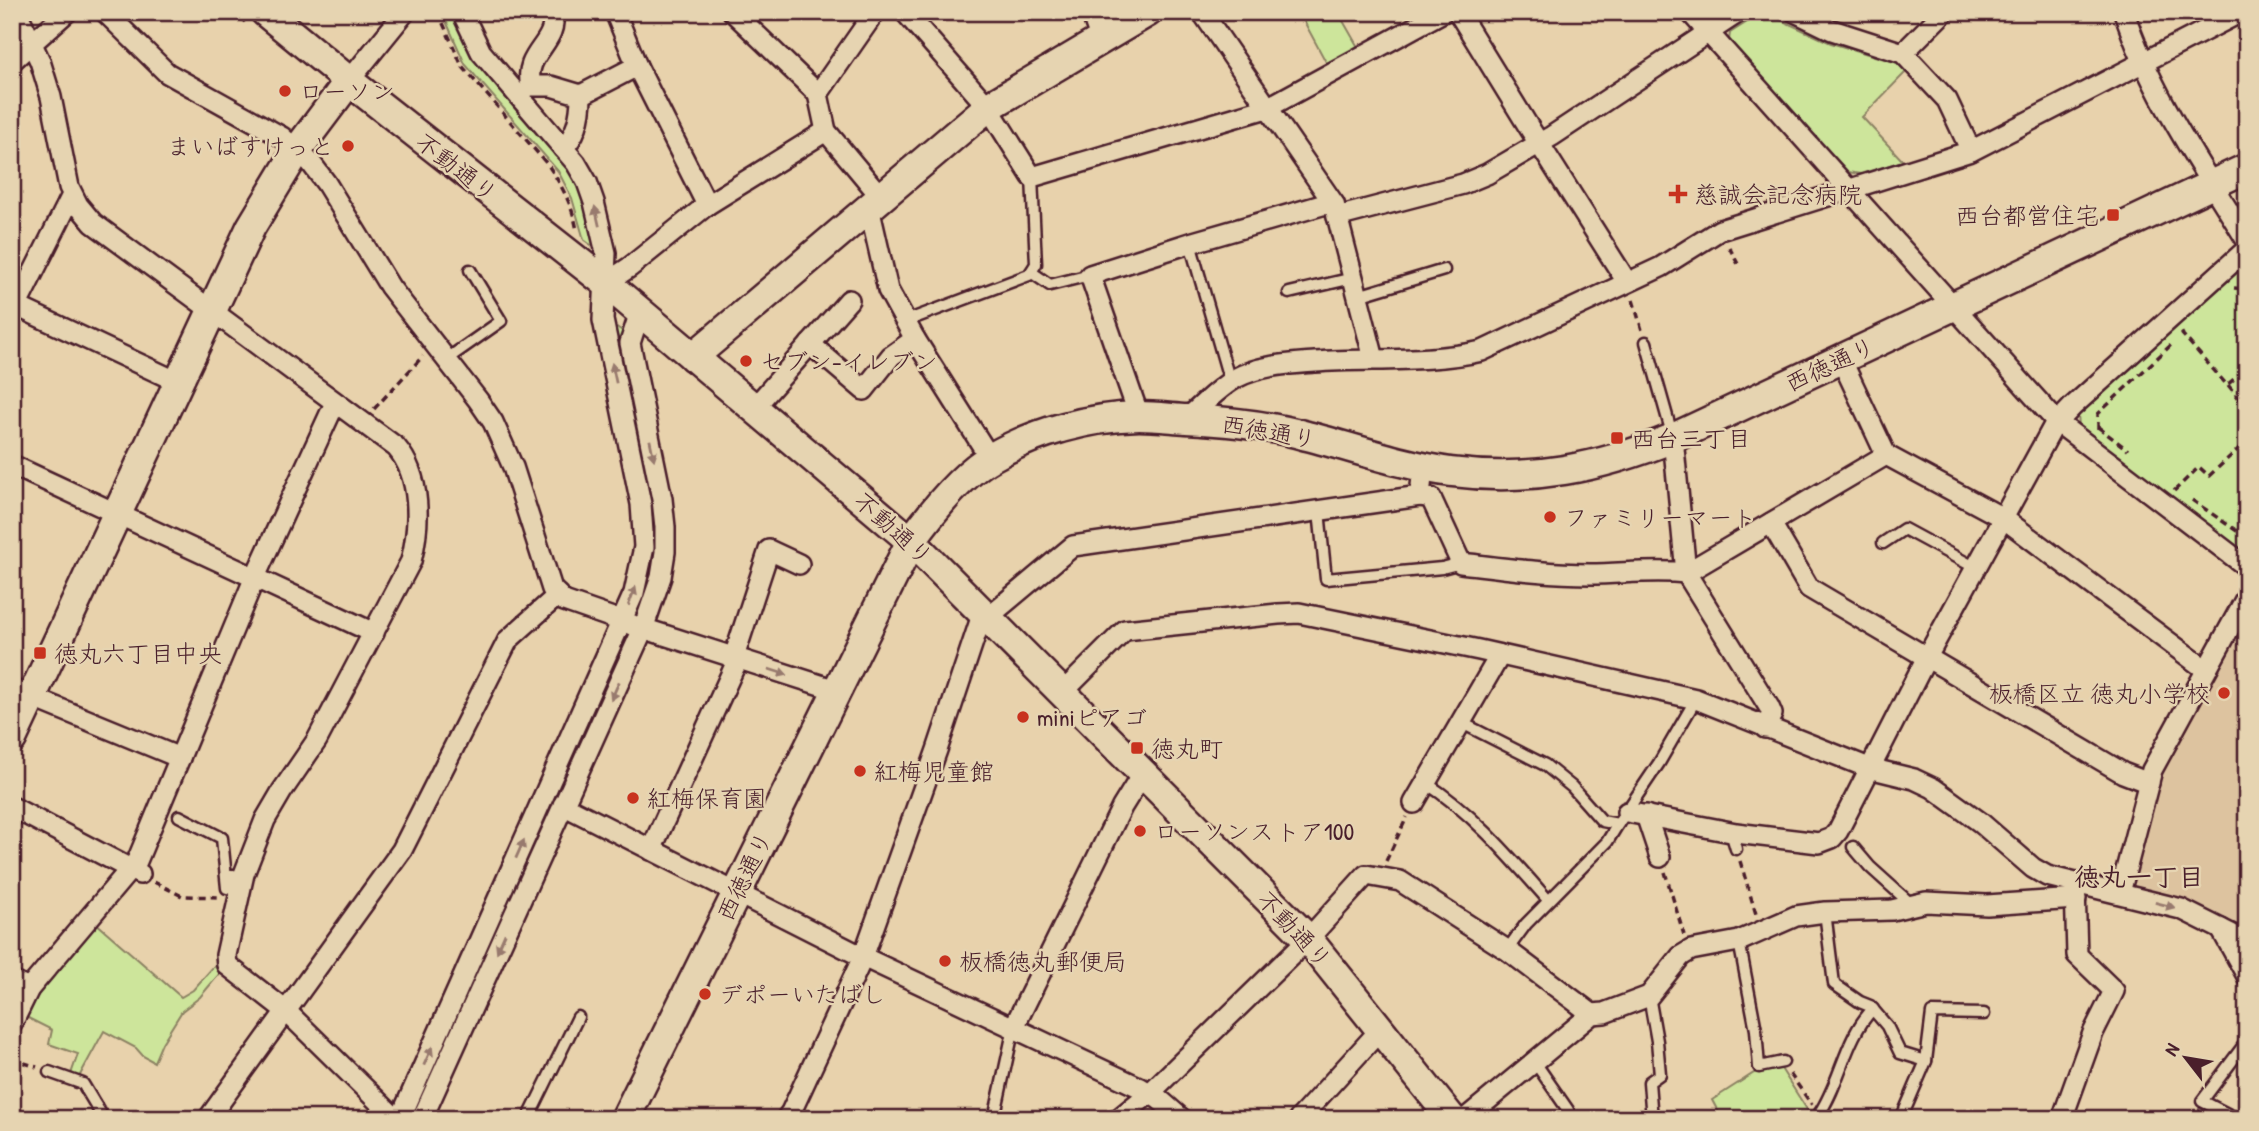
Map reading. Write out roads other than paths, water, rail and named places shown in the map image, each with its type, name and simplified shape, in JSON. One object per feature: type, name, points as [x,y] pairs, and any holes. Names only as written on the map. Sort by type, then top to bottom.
[{"type":"street","points":[[16,12],[32,44],[51,97],[72,195],[85,214],[102,231],[396,447],[411,470],[417,511],[417,537],[411,561],[317,740],[265,820],[235,898],[226,955],[227,965],[286,1011],[398,1119],[622,622],[634,593],[644,547],[644,526],[603,320],[606,253],[594,202],[576,163],[525,91],[481,52],[462,12]]},
{"type":"street","points":[[12,61],[67,12]]},
{"type":"street","points":[[105,12],[167,73],[271,130],[298,149],[326,184],[390,287],[493,422],[513,467],[552,589],[564,601],[836,690]]},
{"type":"street","name":"不動通り","points":[[265,12],[606,283],[911,541],[1308,939],[1452,1119]]},
{"type":"street","points":[[12,739],[22,693],[117,513],[251,227],[298,149],[405,12]]},
{"type":"street","points":[[525,91],[529,69],[535,56],[552,33],[555,21],[552,12]]},
{"type":"street","points":[[615,12],[637,66],[707,205]]},
{"type":"street","points":[[733,12],[818,94],[826,131],[875,202],[888,290],[990,458]]},
{"type":"street","points":[[905,12],[988,107],[1031,177],[1268,108],[1443,12]]},
{"type":"street","points":[[1091,12],[1101,40]]},
{"type":"street","points":[[693,357],[988,107],[1148,12]]},
{"type":"street","points":[[1202,12],[1336,211],[1374,359]]},
{"type":"street","points":[[1458,12],[1629,287]]},
{"type":"street","points":[[1690,12],[2057,422],[2247,567]]},
{"type":"street","points":[[1139,416],[1090,275],[1322,205],[1336,211],[1467,183],[1539,142],[1739,12]]},
{"type":"street","points":[[1795,12],[1832,30],[1903,53],[1947,100],[1971,151]]},
{"type":"street","points":[[1903,53],[1944,12]]},
{"type":"street","points":[[2124,12],[2142,64],[2247,242]]},
{"type":"street","points":[[1186,419],[1236,378],[1262,369],[1290,364],[1453,357],[1482,351],[1629,287],[1720,230],[1971,151],[2142,64],[2211,19],[2241,12]]},
{"type":"street","points":[[818,94],[873,13]]},
{"type":"street","points":[[525,91],[551,86],[581,95],[637,66]]},
{"type":"street","points":[[563,148],[569,143],[581,112],[581,95]]},
{"type":"street","points":[[606,283],[707,205],[826,131]]},
{"type":"street","name":"西徳通り","points":[[625,1119],[911,541],[946,496],[990,458],[1062,428],[1139,416],[1216,421],[1277,429],[1423,467],[1483,474],[1547,473],[1611,461],[1673,438],[2247,169]]},
{"type":"street","points":[[72,195],[14,308],[178,382]]},
{"type":"street","points":[[1622,818],[1646,816],[1733,840],[1819,843],[1841,834],[1869,768],[1927,657],[2057,422],[2247,249]]},
{"type":"street","points":[[754,408],[849,300]]},
{"type":"street","points":[[422,1119],[643,629],[661,577],[665,552],[662,499],[630,343],[640,312]]},
{"type":"street","points":[[810,344],[864,390],[910,330]]},
{"type":"street","points":[[1841,359],[1886,455],[2003,518],[2205,670]]},
{"type":"street","points":[[12,1024],[21,985],[135,872],[137,861],[162,808],[255,577],[335,403]]},
{"type":"street","points":[[1673,438],[1686,573],[1769,707],[1772,714],[1765,728]]},
{"type":"street","points":[[792,1117],[863,957],[985,614],[1073,546],[1420,496],[1431,498],[1461,563],[1544,573],[1611,574],[1661,570],[1686,573],[1886,455]]},
{"type":"street","points":[[12,465],[374,633]]},
{"type":"street","points":[[1420,496],[1423,467]]},
{"type":"street","points":[[1771,523],[1809,587],[2123,773],[2149,783]]},
{"type":"street","points":[[651,849],[736,658],[769,550],[799,564]]},
{"type":"street","points":[[208,1119],[402,850],[508,640],[558,595]]},
{"type":"street","points":[[2120,893],[2152,770],[2247,596]]},
{"type":"street","points":[[1063,692],[1125,630],[1299,613],[1696,699],[1869,768],[1914,779],[1933,788],[1980,822],[2033,868],[2076,891]]},
{"type":"street","points":[[1414,803],[1500,655]]},
{"type":"street","points":[[22,693],[180,758]]},
{"type":"street","points":[[1014,1027],[1122,807],[1143,773]]},
{"type":"street","points":[[563,805],[863,957],[1150,1093],[1182,1119]]},
{"type":"street","points":[[12,807],[135,872]]},
{"type":"street","points":[[1646,816],[1660,857]]},
{"type":"street","points":[[1118,1119],[1150,1093],[1308,939],[1366,875],[1380,875],[1400,881],[1507,950],[1591,1014]]},
{"type":"street","points":[[2062,1119],[2093,1032],[2114,990],[2077,955],[2076,891]]},
{"type":"street","points":[[1465,1119],[1591,1014],[1604,1013],[1649,996],[1681,956],[1740,941],[1796,916],[1825,912],[1892,910],[1926,902],[1987,905],[2076,891],[2120,893],[2180,909],[2247,942]]},
{"type":"street","points":[[2221,929],[2247,975]]},
{"type":"street","points":[[1299,1119],[1381,1029]]},
{"type":"lane","points":[[910,330],[1029,275],[1036,264],[1031,177]]},
{"type":"lane","points":[[1190,243],[1230,383]]},
{"type":"lane","points":[[447,359],[501,321],[470,270]]},
{"type":"lane","points":[[1289,293],[1355,287],[1444,270]]},
{"type":"lane","points":[[1031,272],[1050,285],[1090,275]]},
{"type":"lane","points":[[1646,342],[1673,438]]},
{"type":"lane","points":[[1319,511],[1326,579],[1442,568],[1461,563]]},
{"type":"lane","points":[[1883,542],[1904,529],[1976,568]]},
{"type":"lane","points":[[1507,950],[1526,923],[1607,842],[1696,699]]},
{"type":"lane","points":[[1462,723],[1545,765],[1572,787],[1602,821],[1622,818]]},
{"type":"lane","points":[[1426,783],[1452,800],[1497,843],[1548,900]]},
{"type":"lane","points":[[179,816],[222,838],[227,888],[232,889],[233,875],[243,877]]},
{"type":"lane","points":[[1853,848],[1911,904]]},
{"type":"lane","points":[[1825,912],[1834,984],[1873,1009],[1887,1026],[1900,1053],[1926,1061]]},
{"type":"lane","points":[[1740,941],[1756,1030],[1759,1068],[1783,1062]]},
{"type":"lane","points":[[1649,996],[1660,1074],[1649,1082],[1652,1119]]},
{"type":"lane","points":[[1819,1114],[1828,1101],[1859,1026],[1873,1009]]},
{"type":"lane","points":[[1901,1119],[1926,1061],[1933,1013],[1984,1014]]},
{"type":"lane","points":[[528,1119],[578,1017]]},
{"type":"lane","points":[[994,1119],[1014,1027]]},
{"type":"lane","points":[[2237,1119],[2202,1101],[2247,1041]]},
{"type":"lane","points":[[1534,1061],[1568,1110]]},
{"type":"lane","points":[[49,1072],[83,1084],[104,1119]]},
{"type":"place","name":"ローソン","points":[[285,91]]},
{"type":"place","name":"まいばすけっと","points":[[348,146]]},
{"type":"place","name":"慈誠会記念病院","points":[[1678,194]]},
{"type":"place","name":"西台都営住宅","points":[[2113,215]]},
{"type":"place","name":"セブン-イレブン","points":[[746,361]]},
{"type":"place","name":"西台三丁目","points":[[1617,438]]},
{"type":"place","name":"ファミリーマート","points":[[1550,517]]},
{"type":"place","name":"徳丸六丁目中央","points":[[40,653]]},
{"type":"place","name":"板橋区立 徳丸小学校","points":[[2224,693]]},
{"type":"place","name":"miniピアゴ","points":[[1023,717]]},
{"type":"place","name":"徳丸町","points":[[1137,748]]},
{"type":"place","name":"紅梅児童館","points":[[860,771]]},
{"type":"place","name":"紅梅保育園","points":[[633,798]]},
{"type":"place","name":"ローソンストア100","points":[[1140,831]]},
{"type":"place","name":"板橋徳丸郵便局","points":[[945,961]]},
{"type":"place","name":"デポーいたばし","points":[[705,994]]},
{"type":"district","name":"徳丸一丁目","points":[[2139,876]]}]
